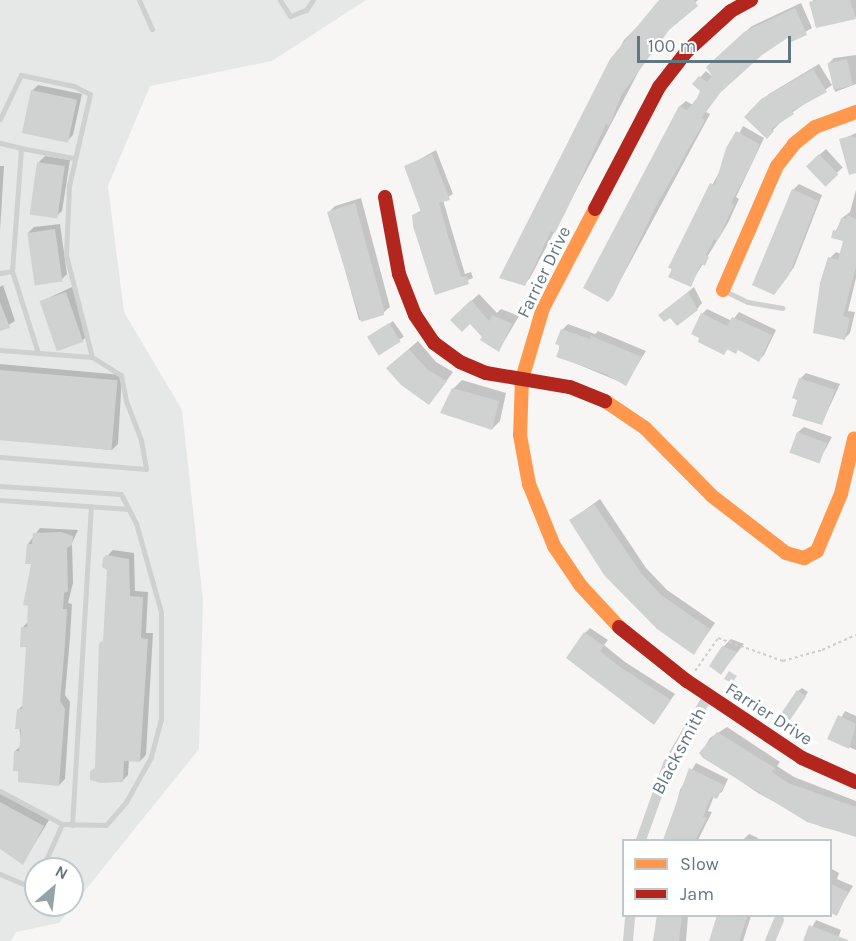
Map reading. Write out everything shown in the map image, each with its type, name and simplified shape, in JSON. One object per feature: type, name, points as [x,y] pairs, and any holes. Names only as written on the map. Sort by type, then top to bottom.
[{"type":"street","name":"Farrier Drive","points":[[751,0],[731,10],[687,51],[659,87],[543,308],[522,380],[520,435],[529,484],[554,546],[581,586],[614,623],[687,681],[802,758],[856,782]]},
{"type":"street","points":[[723,290],[777,166],[794,144],[815,128],[856,112]]},
{"type":"street","points":[[385,197],[388,230],[399,274],[415,315],[434,343],[460,362],[486,373],[570,387],[606,401],[645,428],[712,496],[786,553],[804,558],[817,551],[841,494],[854,439]]},
{"type":"street","name":"Blacksmith","points":[[640,839],[668,764],[708,696]]},
{"type":"street","points":[[628,941],[630,917]]},
{"type":"street","points":[[770,941],[779,920]]},
{"type":"lane","points":[[139,0],[152,29]]},
{"type":"lane","points":[[280,0],[290,16],[306,10],[313,0]]},
{"type":"lane","points":[[0,119],[21,75],[74,86],[90,94],[73,158],[66,255],[92,357]]},
{"type":"lane","points":[[0,143],[73,158]]},
{"type":"lane","points":[[21,148],[12,272],[38,353]]},
{"type":"lane","points":[[0,273],[12,272]]},
{"type":"lane","points":[[723,290],[748,302],[782,308]]},
{"type":"lane","points":[[0,350],[92,357],[121,375],[126,401],[141,440],[146,469],[0,458]]},
{"type":"lane","points":[[0,486],[121,494],[129,509],[161,612],[161,718],[151,757],[126,802],[106,825],[62,824],[0,791]]},
{"type":"lane","points":[[0,500],[129,509]]},
{"type":"lane","points":[[72,825],[91,507]]},
{"type":"lane","points":[[47,857],[62,824]]},
{"type":"lane","points":[[0,874],[24,884]]},
{"type":"path","points":[[687,681],[718,638],[783,661],[822,650],[856,635]]},
{"type":"shaded area","points":[[0,0],[366,0],[272,61],[150,86],[108,186],[124,312],[182,410],[203,600],[199,749],[84,892],[84,857],[24,857],[24,917],[64,917],[59,923],[16,932],[11,941],[0,941]]},
{"type":"building","points":[[659,0],[694,0],[698,6],[669,30],[622,94],[609,126],[606,124],[555,233],[551,231],[525,286],[499,278],[610,59]]},
{"type":"building","points":[[850,0],[856,19],[816,28],[809,2]]},
{"type":"building","points":[[795,8],[807,35],[791,42],[789,37],[762,55],[720,93],[701,118],[705,120],[654,210],[613,296],[608,302],[583,288],[679,106],[687,110],[697,98],[700,91],[692,84],[699,76],[707,82],[712,76],[706,67],[744,32]]},
{"type":"building","points":[[847,59],[853,85],[834,90],[828,63]]},
{"type":"building","points":[[813,69],[827,92],[792,111],[794,114],[771,129],[774,131],[767,139],[744,117],[761,99]]},
{"type":"building","points":[[31,90],[77,100],[68,143],[22,133]]},
{"type":"building","points":[[736,131],[759,144],[756,155],[731,203],[734,205],[717,241],[714,239],[706,255],[709,257],[705,266],[701,264],[691,287],[668,277],[672,269],[668,268],[710,183],[715,185],[726,148]]},
{"type":"building","points":[[850,136],[856,138],[856,173],[849,175],[839,139]]},
{"type":"building","points":[[432,154],[450,200],[439,203],[448,236],[461,277],[467,276],[469,284],[435,295],[413,226],[412,215],[421,212],[404,166]]},
{"type":"building","points":[[819,154],[838,174],[826,187],[806,167]]},
{"type":"building","points":[[37,162],[65,166],[57,218],[30,214]]},
{"type":"building","points":[[792,189],[818,201],[789,275],[774,295],[752,285]]},
{"type":"building","points":[[355,203],[384,310],[384,315],[361,322],[327,212]]},
{"type":"building","points":[[847,215],[856,219],[856,267],[843,316],[850,318],[845,340],[813,333],[820,283],[828,257],[838,260],[843,241],[831,238],[833,230],[837,231],[841,218],[846,219]]},
{"type":"building","points":[[55,229],[62,281],[35,285],[27,233]]},
{"type":"building","points":[[66,292],[83,342],[57,351],[40,301]]},
{"type":"building","points":[[688,292],[698,310],[677,326],[670,318],[664,322],[658,315]]},
{"type":"building","points":[[471,300],[489,321],[492,315],[512,324],[499,352],[480,340],[482,337],[470,324],[462,332],[450,320]]},
{"type":"building","points":[[0,302],[10,328],[0,331]]},
{"type":"building","points":[[701,313],[727,326],[732,317],[772,335],[759,362],[738,350],[736,354],[727,349],[724,355],[698,342],[699,338],[691,334]]},
{"type":"building","points":[[389,323],[401,342],[379,355],[367,337]]},
{"type":"building","points":[[561,329],[590,339],[591,336],[642,357],[626,386],[606,374],[556,357],[560,346],[555,344]]},
{"type":"building","points":[[409,349],[428,370],[447,381],[429,405],[401,385],[386,368]]},
{"type":"building","points":[[0,370],[118,380],[111,450],[0,440]]},
{"type":"building","points":[[799,378],[835,390],[822,425],[792,416],[797,400],[792,398]]},
{"type":"building","points":[[452,388],[499,401],[492,430],[440,413]]},
{"type":"building","points":[[797,432],[827,443],[820,464],[789,453]]},
{"type":"building","points":[[594,504],[641,573],[661,595],[710,629],[694,655],[657,629],[604,575],[569,520]]},
{"type":"building","points":[[61,532],[73,536],[72,545],[67,548],[68,591],[64,593],[63,609],[67,609],[60,701],[65,709],[59,786],[18,782],[18,771],[13,771],[14,751],[19,751],[21,729],[15,729],[17,709],[22,709],[26,647],[20,647],[21,627],[27,627],[28,606],[23,605],[31,564],[25,564],[27,544],[32,544],[33,533]]},
{"type":"building","points":[[106,555],[129,559],[130,596],[143,597],[141,638],[148,639],[140,762],[124,761],[123,782],[101,783],[90,780],[90,771],[95,768],[99,643],[103,641],[107,570],[102,567],[103,558]]},
{"type":"building","points":[[584,632],[604,646],[600,651],[620,667],[671,700],[654,725],[566,658]]},
{"type":"building","points":[[722,646],[737,652],[721,675],[709,666]]},
{"type":"building","points":[[729,671],[737,676],[732,683],[724,679]]},
{"type":"building","points":[[797,690],[806,696],[789,721],[780,715]]},
{"type":"building","points":[[838,715],[856,724],[849,749],[827,739]]},
{"type":"building","points":[[717,732],[775,768],[772,772],[788,783],[856,807],[856,837],[807,822],[703,758],[699,753]]},
{"type":"building","points":[[689,768],[724,785],[717,799],[711,797],[703,817],[707,818],[696,839],[663,839]]},
{"type":"building","points":[[0,802],[44,826],[27,857],[24,857],[23,865],[0,849]]},
{"type":"building","points":[[832,884],[848,892],[837,916],[832,914]]},
{"type":"building","points":[[657,917],[682,917],[679,941],[653,941]]},
{"type":"building","points":[[716,917],[747,917],[739,941],[709,941]]},
{"type":"building","points":[[809,925],[848,940],[848,941],[803,941]]},
{"type":"traffic: slow","points":[[723,290],[777,166],[794,144],[815,127],[856,112]]},
{"type":"traffic: slow","points":[[595,209],[543,308],[522,379],[520,435],[529,484],[554,546],[581,586],[619,627]]},
{"type":"traffic: slow","points":[[605,401],[645,428],[712,496],[786,553],[804,558],[817,551],[841,494],[854,439]]},
{"type":"traffic: jam","points":[[595,209],[659,87],[687,51],[731,11],[751,0]]},
{"type":"traffic: jam","points":[[385,197],[399,274],[415,315],[434,343],[460,362],[486,373],[570,387],[605,401]]},
{"type":"traffic: jam","points":[[619,627],[687,681],[802,758],[856,782]]}]
